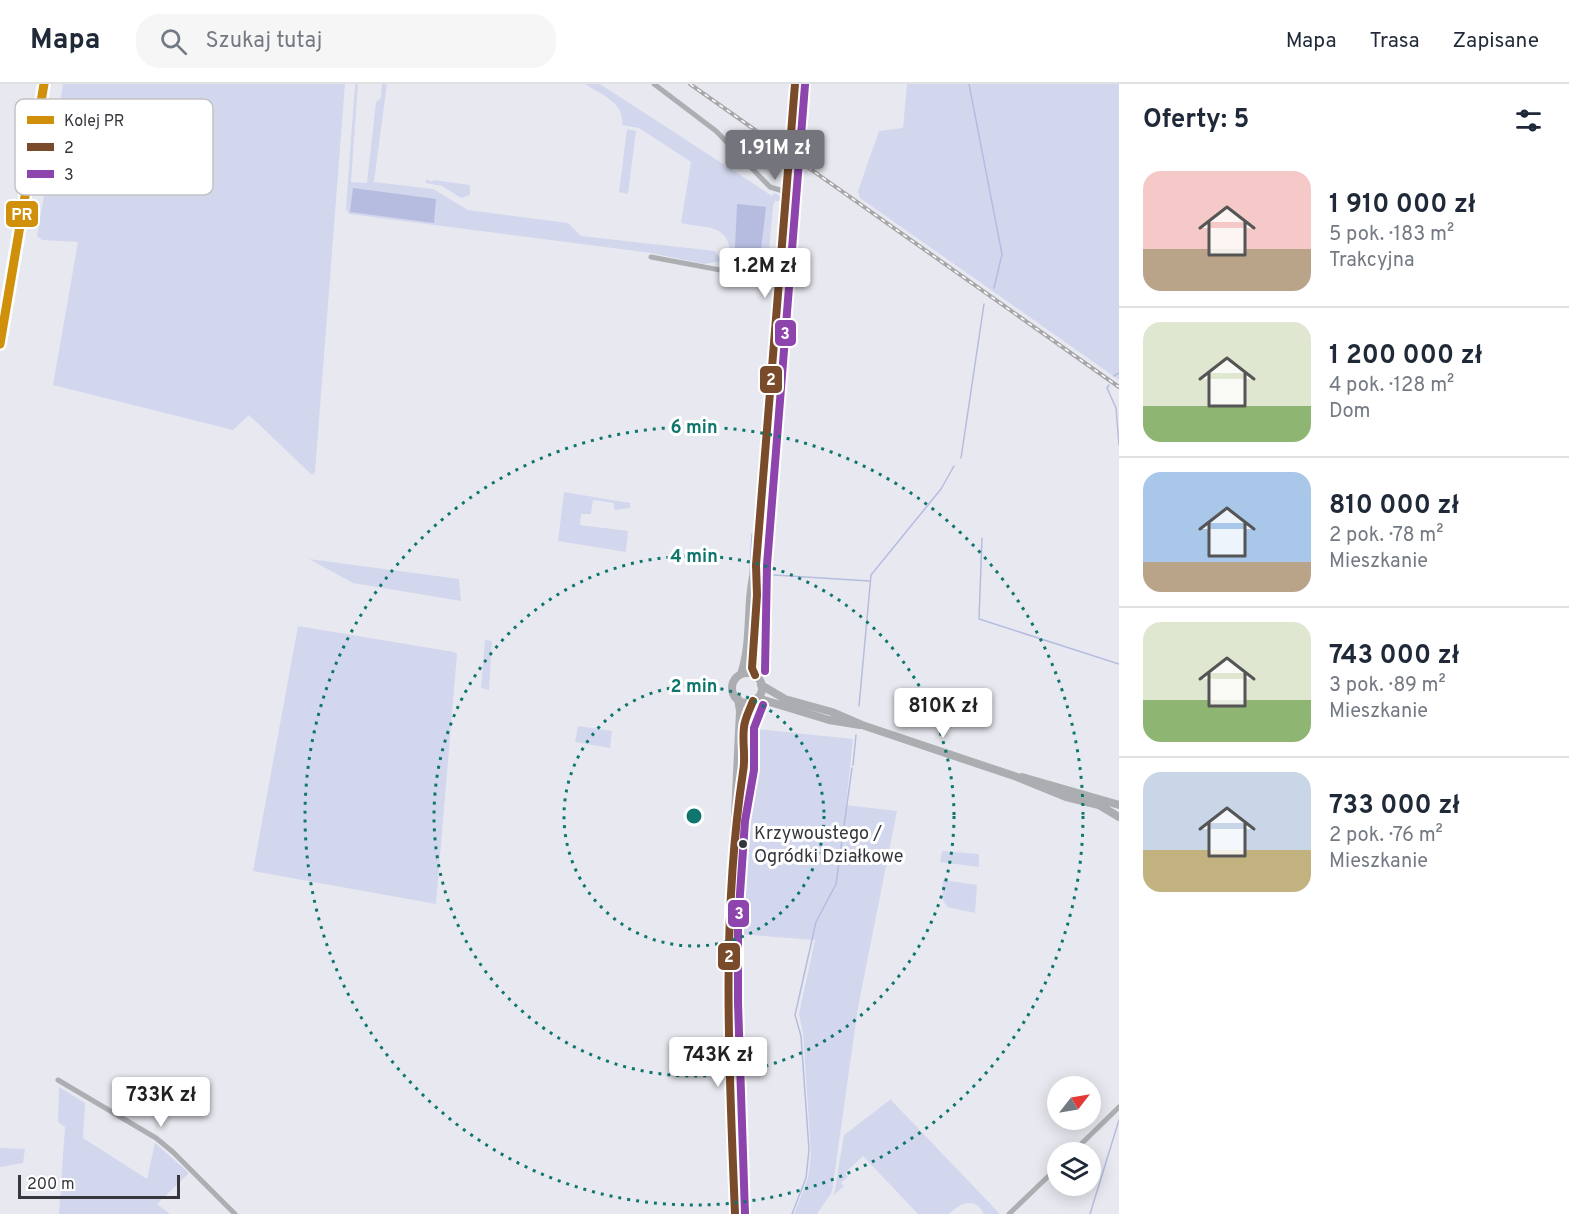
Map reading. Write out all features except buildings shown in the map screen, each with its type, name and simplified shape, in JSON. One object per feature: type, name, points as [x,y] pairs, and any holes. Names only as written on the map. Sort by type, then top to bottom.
[{"type":"main road","points":[[735,1214],[728,923],[740,711],[738,699],[732,688],[734,680],[741,674],[749,646],[748,606],[756,565],[795,84]]},
{"type":"main road","points":[[756,565],[757,595],[752,657],[755,675],[761,685],[785,699],[832,712],[862,725],[1017,777],[1066,797],[1099,805],[1119,817]]},
{"type":"main road","points":[[741,674],[755,675]]},
{"type":"main road","points":[[735,820],[744,769],[744,726],[761,685]]},
{"type":"main road","points":[[738,699],[755,699],[829,720],[862,725]]},
{"type":"main road","points":[[1017,777],[1061,786],[1119,805]]},
{"type":"street","points":[[654,84],[700,117],[770,187],[786,192]]},
{"type":"street","points":[[651,257],[779,281]]},
{"type":"street","points":[[58,1080],[156,1138],[235,1214]]},
{"type":"street","points":[[1083,1142],[1119,1107]]},
{"type":"street","points":[[1009,1214],[1047,1178]]},
{"type":"shaded area","points":[[63,84],[345,84],[315,472],[312,475],[249,415],[233,430],[53,385],[78,242],[42,240],[37,236],[44,195],[213,195],[213,99],[60,99]]},
{"type":"shaded area","points":[[355,84],[358,84],[351,182],[367,183],[376,102],[381,98],[382,84],[387,84],[374,182],[433,189],[468,210],[568,223],[581,236],[715,251],[722,261],[704,264],[651,253],[349,214],[346,209]]},
{"type":"shaded area","points":[[585,84],[600,84],[772,196],[774,193],[780,196],[783,201],[775,201],[773,206],[768,262],[762,272],[737,269],[722,233],[710,228],[681,223],[691,162],[639,128],[622,125],[622,117],[616,105]]},
{"type":"shaded area","points":[[907,84],[1119,84],[1119,380],[860,198],[858,191],[879,131],[903,128]]},
{"type":"shaded area","points":[[627,129],[636,131],[628,194],[619,192]]},
{"type":"shaded area","points":[[426,179],[432,182],[433,180],[470,185],[470,195],[461,198],[442,186],[426,183]]},
{"type":"shaded area","points":[[353,188],[436,199],[434,223],[350,212]]},
{"type":"shaded area","points":[[737,204],[766,207],[761,250],[735,248]]},
{"type":"shaded area","points":[[564,492],[630,503],[630,508],[614,510],[614,503],[593,500],[591,514],[581,514],[580,525],[628,531],[626,552],[558,541]]},
{"type":"shaded area","points":[[309,559],[459,579],[461,601],[353,583]]},
{"type":"shaded area","points":[[298,626],[457,654],[436,904],[253,871]]},
{"type":"shaded area","points":[[485,640],[492,641],[489,690],[481,688]]},
{"type":"shaded area","points":[[578,726],[612,731],[610,748],[575,742]]},
{"type":"shaded area","points":[[757,729],[853,739],[846,805],[897,811],[858,1007],[832,1192],[817,1214],[794,1214],[808,1178],[811,1154],[803,1033],[799,1014],[815,940],[737,934],[742,842],[747,834]]},
{"type":"shaded area","points":[[942,851],[979,854],[979,867],[940,862]]},
{"type":"shaded area","points":[[943,880],[977,885],[975,913],[947,907],[942,898]]},
{"type":"shaded area","points":[[59,1087],[85,1103],[83,1138],[147,1179],[155,1143],[189,1173],[157,1204],[170,1214],[59,1214],[65,1127],[58,1122]]},
{"type":"shaded area","points":[[891,1099],[1000,1214],[984,1214],[976,1205],[967,1203],[949,1214],[918,1214],[863,1156],[845,1173],[848,1177],[841,1183],[844,1186],[834,1195],[844,1135]]},
{"type":"shaded area","points":[[0,1148],[25,1149],[23,1163],[0,1167]]},
{"type":"waterway","points":[[969,84],[1002,254],[994,288]]},
{"type":"waterway","points":[[961,458],[984,304]]},
{"type":"waterway","points":[[1114,376],[1119,373]]},
{"type":"waterway","points":[[1109,385],[1107,388],[1116,408],[1119,445]]},
{"type":"waterway","points":[[859,706],[871,575],[941,489],[954,466]]},
{"type":"waterway","points":[[750,573],[752,534]]},
{"type":"waterway","points":[[982,538],[979,619],[1119,664]]},
{"type":"waterway","points":[[774,575],[869,581]]},
{"type":"waterway","points":[[853,765],[856,735]]},
{"type":"waterway","points":[[792,1214],[806,1178],[809,1150],[801,1036],[795,1015],[816,922],[836,884],[852,768]]},
{"type":"waterway","points":[[1090,1214],[1119,1120]]},
{"type":"railway","points":[[690,84],[1119,387]]},
{"type":"rail line","name":"PR","points":[[41,99],[44,84]]},
{"type":"rail line","name":"PR","points":[[0,344],[25,195]]},
{"type":"transit line","name":"2","points":[[755,675],[752,668],[757,595],[756,565],[795,84]]},
{"type":"transit line","name":"3","points":[[765,671],[767,565],[805,85]]},
{"type":"transit line","name":"2","points":[[735,1214],[729,1048],[729,937],[736,827],[744,766],[744,727],[753,701]]},
{"type":"transit line","name":"3","points":[[745,1214],[738,1003],[738,923],[745,821],[754,770],[754,728],[763,705]]},
{"type":"place","name":"Krzywoustego / Ogródki Działkowe","points":[[743,844]]}]
